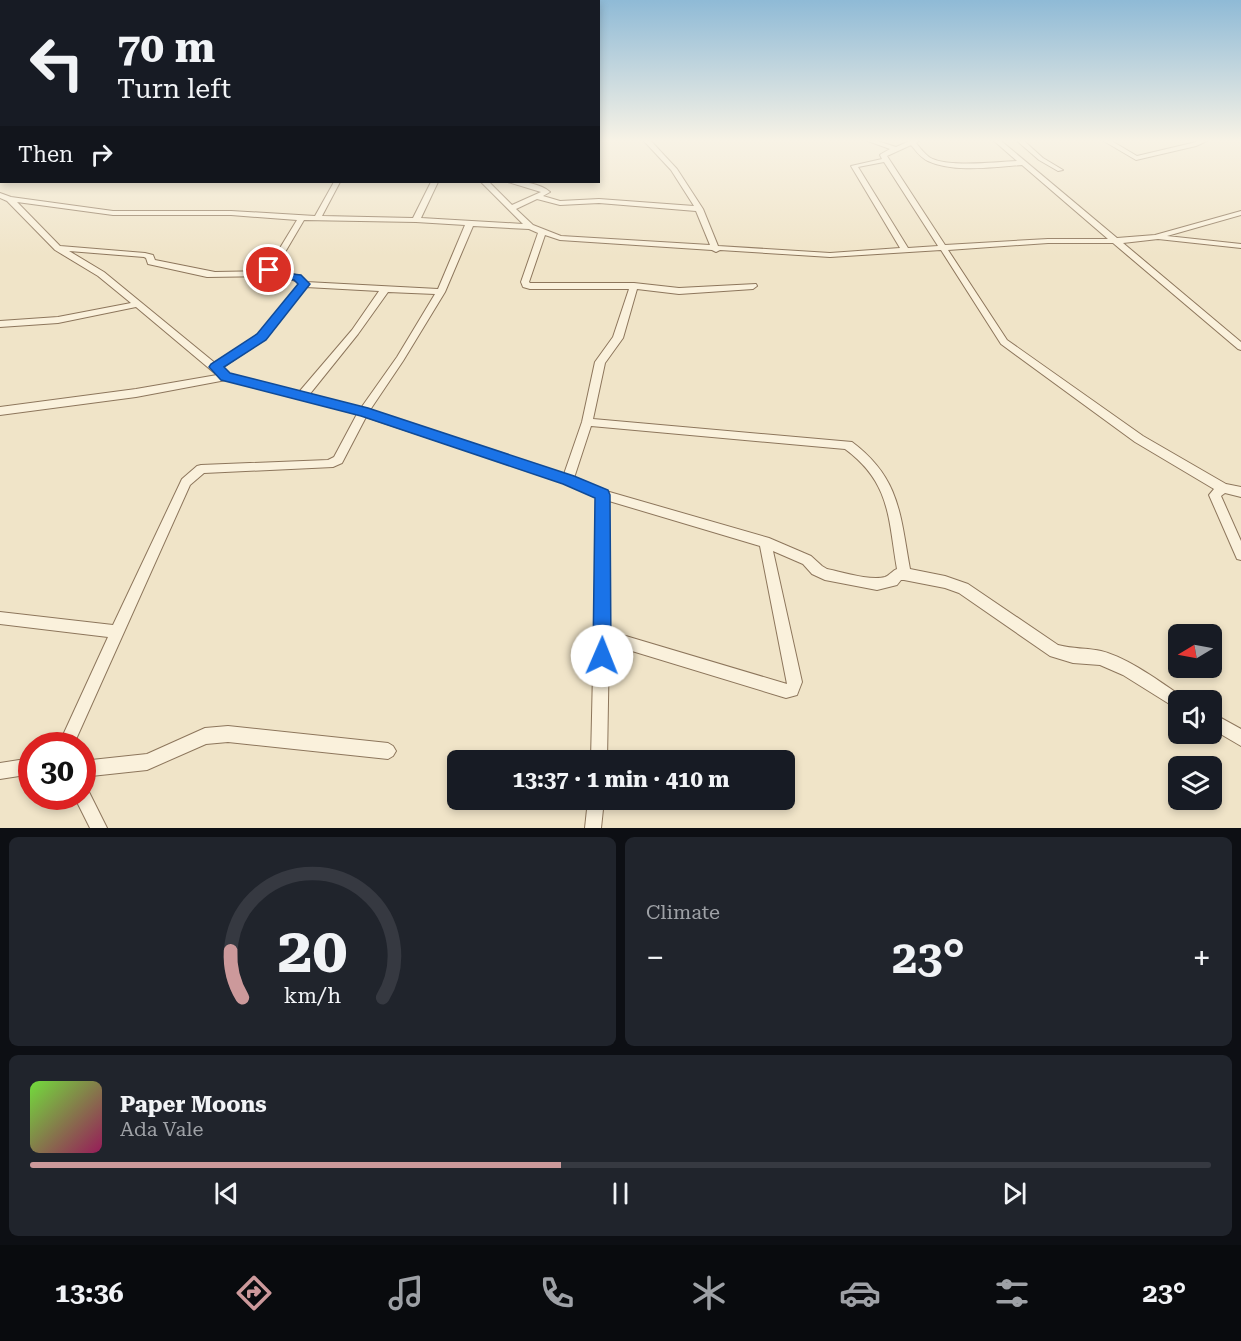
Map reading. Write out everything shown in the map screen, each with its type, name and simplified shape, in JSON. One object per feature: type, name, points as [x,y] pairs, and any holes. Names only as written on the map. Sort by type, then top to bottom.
[{"type":"street","points":[[680,179],[699,208],[716,250]]},
{"type":"street","points":[[862,179],[906,251]]},
{"type":"street","points":[[898,179],[1004,342],[1139,439],[1223,488],[1241,492]]},
{"type":"street","points":[[1043,179],[1241,347]]},
{"type":"street","points":[[317,219],[336,183]]},
{"type":"street","points":[[416,220],[434,183]]},
{"type":"street","points":[[486,183],[530,226],[560,238],[819,255],[1048,242],[1116,241],[1156,237],[1239,215]]},
{"type":"street","points":[[512,208],[546,192],[546,190],[516,183]]},
{"type":"street","points":[[5,197],[107,213],[231,213],[317,219],[416,220],[530,226]]},
{"type":"street","points":[[5,197],[58,248],[101,274],[226,376]]},
{"type":"street","points":[[539,197],[560,202],[599,201],[699,208]]},
{"type":"street","points":[[269,273],[302,218]]},
{"type":"street","points":[[71,732],[191,475],[207,469],[329,464],[338,460],[363,412],[400,359],[441,292],[470,224]]},
{"type":"street","points":[[542,232],[525,282],[526,285],[634,286],[679,291],[753,286]]},
{"type":"street","points":[[1156,237],[1241,246]]},
{"type":"street","points":[[58,248],[145,255],[150,257],[151,262],[213,275],[269,273],[297,277],[304,284],[441,292]]},
{"type":"street","points":[[216,367],[262,337],[304,284]]},
{"type":"street","points":[[568,480],[587,422],[600,362],[618,338],[634,286]]},
{"type":"street","points":[[302,396],[356,332],[385,289]]},
{"type":"street","points":[[0,324],[58,320],[139,304]]},
{"type":"street","points":[[0,411],[136,393],[226,376],[363,412],[568,480],[603,495],[765,542],[807,560],[825,574],[877,584],[892,581],[897,575],[904,574],[963,588],[1055,651],[1073,656],[1101,658],[1144,679],[1168,695]]},
{"type":"street","points":[[587,422],[848,445],[868,459],[887,487],[904,574]]},
{"type":"street","points":[[1223,488],[1215,495],[1241,555]]},
{"type":"street","points":[[598,750],[603,495]]},
{"type":"street","points":[[602,635],[786,691],[792,690],[795,682],[765,542]]},
{"type":"street","points":[[0,618],[117,632]]},
{"type":"street","points":[[1222,726],[1241,738]]},
{"type":"street","points":[[96,767],[147,762],[205,736],[228,734],[388,751]]},
{"type":"street","points":[[0,771],[18,768]]},
{"type":"street","points":[[89,810],[99,828]]},
{"type":"street","points":[[593,828],[595,810]]},
{"type":"route","points":[[269,270],[272,275],[297,277],[304,284],[262,337],[216,367],[226,376],[363,412],[568,480],[603,495],[602,656]]}]
